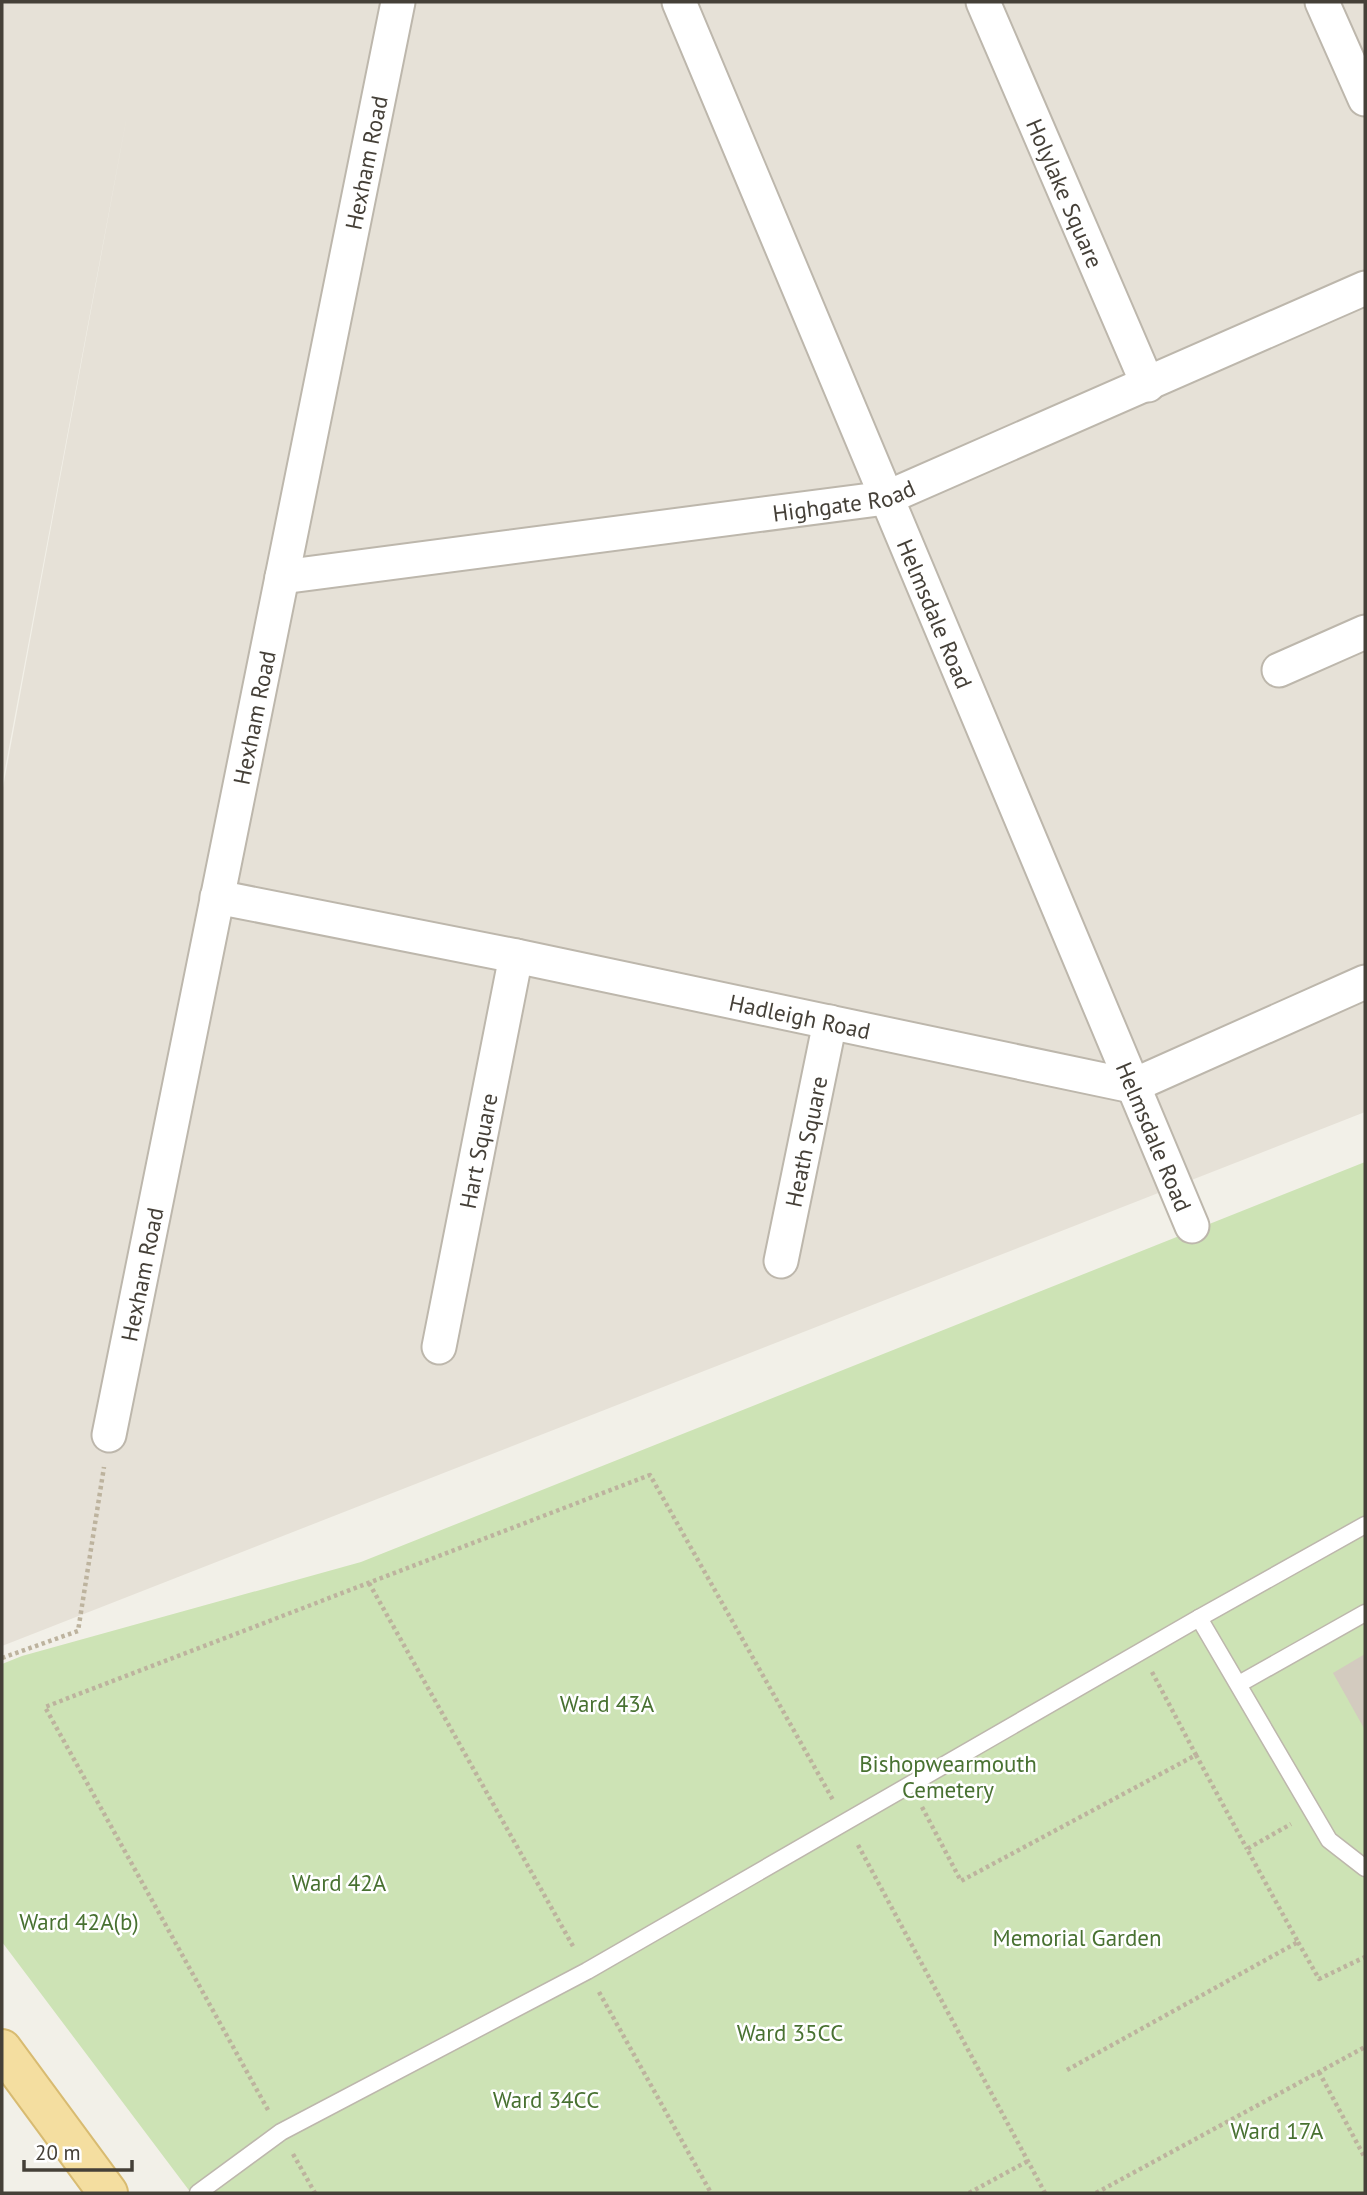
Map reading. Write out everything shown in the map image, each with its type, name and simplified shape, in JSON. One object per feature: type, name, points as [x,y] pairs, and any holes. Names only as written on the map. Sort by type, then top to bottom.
[{"type":"main road","points":[[2,2049],[108,2193]]},
{"type":"street","name":"Hexham Road","points":[[109,1434],[398,2]]},
{"type":"street","name":"Helmsdale Road","points":[[679,2],[1192,1226]]},
{"type":"street","name":"Holylake Square","points":[[983,2],[1148,385]]},
{"type":"street","points":[[1322,2],[1365,99]]},
{"type":"street","name":"Highgate Road","points":[[282,577],[886,498],[1365,288]]},
{"type":"street","points":[[1279,670],[1365,632]]},
{"type":"street","name":"Hadleigh Road","points":[[217,897],[516,956],[1132,1086]]},
{"type":"street","name":"Hart Square","points":[[439,1347],[516,956]]},
{"type":"street","points":[[1132,1086],[1365,982]]},
{"type":"street","name":"Heath Square","points":[[782,1261],[830,1022]]},
{"type":"lane","points":[[198,2193],[281,2132],[587,1971],[1365,1525]]},
{"type":"lane","points":[[1239,1684],[1365,1613]]},
{"type":"lane","points":[[1199,1618],[1329,1840],[1365,1868]]},
{"type":"path","points":[[2,1658],[78,1631],[109,1434]]},
{"type":"path","points":[[315,2193],[45,1707],[650,1475],[846,1823],[1045,2193]]},
{"type":"path","points":[[369,1583],[710,2193]]},
{"type":"path","points":[[1141,1651],[1319,1979],[1365,1957]]},
{"type":"path","points":[[910,1785],[961,1881],[1196,1755]]},
{"type":"path","points":[[1247,1849],[1313,1812]]},
{"type":"path","points":[[1068,2070],[1298,1942]]},
{"type":"path","points":[[1096,2193],[1365,2047]]},
{"type":"path","points":[[1319,2072],[1365,2158]]},
{"type":"path","points":[[968,2193],[1028,2161]]},
{"type":"shaded area","points":[[2,2],[1365,2],[1365,1112],[2,1646],[2,793],[128,110],[2,785]]},
{"type":"green space","name":"Bishopwearmouth Cemetery","points":[[1365,1162],[1365,2193],[191,2193],[2,1942],[2,1664],[22,1656],[361,1562]]},
{"type":"building","points":[[1365,1654],[1365,1730],[1333,1673]]},
{"type":"park label","name":"Ward 43A","points":[[607,1703]]},
{"type":"park label","name":"Ward 42A","points":[[339,1882]]},
{"type":"park label","name":"Ward 42A(b)","points":[[79,1921]]},
{"type":"park label","name":"Memorial Garden","points":[[1077,1937]]},
{"type":"park label","name":"Ward 35CC","points":[[790,2032]]},
{"type":"park label","name":"Ward 34CC","points":[[546,2099]]},
{"type":"park label","name":"Ward 17A","points":[[1277,2130]]}]
